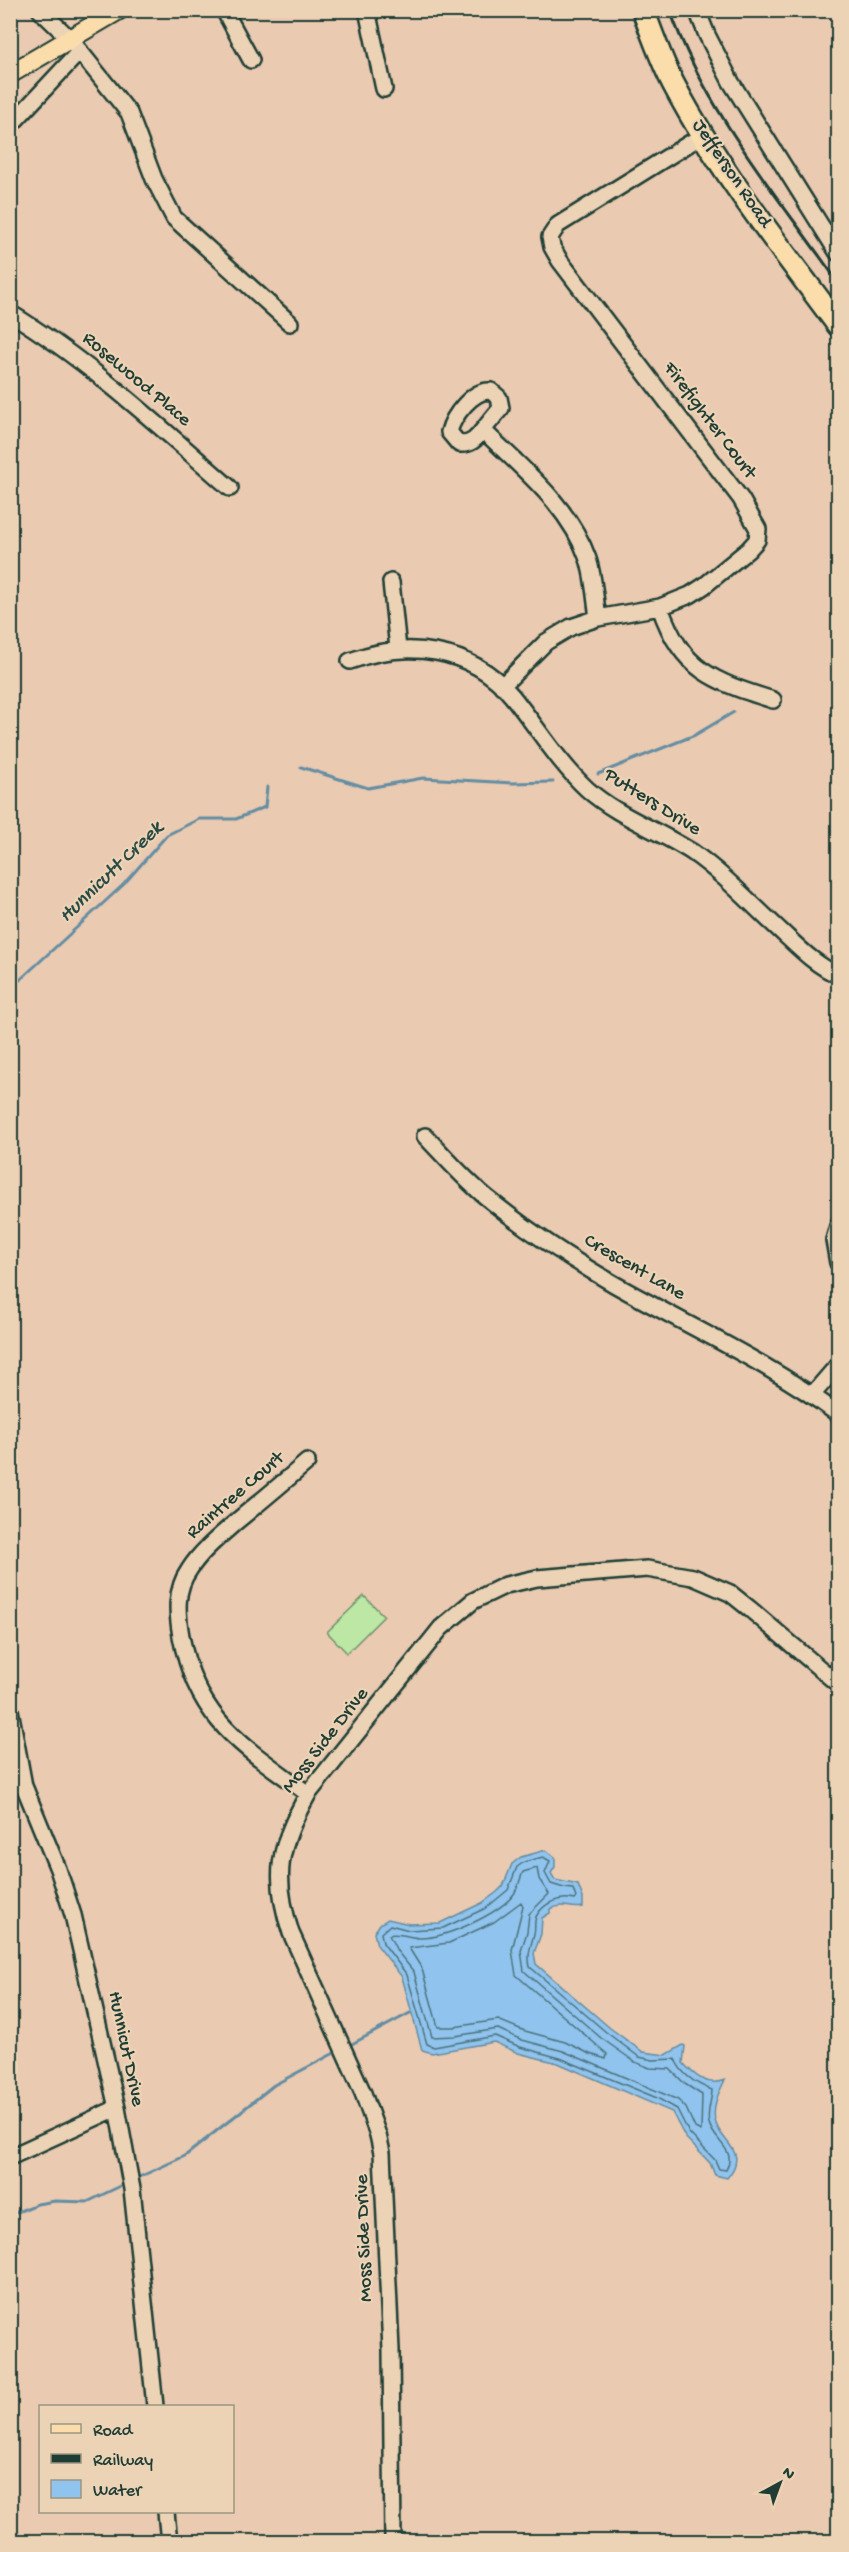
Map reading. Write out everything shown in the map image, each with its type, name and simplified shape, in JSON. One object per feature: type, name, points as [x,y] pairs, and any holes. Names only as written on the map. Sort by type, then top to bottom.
[{"type":"highway","name":"Jefferson Road","points":[[643,10],[674,85],[703,135],[739,189],[838,325]]},
{"type":"main road","points":[[10,74],[75,45],[119,10]]},
{"type":"street","points":[[40,10],[75,45],[129,113],[154,179],[174,218],[290,323]]},
{"type":"street","points":[[224,10],[250,60]]},
{"type":"street","points":[[367,10],[384,89]]},
{"type":"street","points":[[697,10],[731,82],[838,252]]},
{"type":"street","points":[[10,126],[75,45]]},
{"type":"street","name":"Firefighter Court","points":[[502,686],[535,651],[557,633],[598,618],[660,607],[690,595],[748,550],[757,540],[758,529],[724,474],[560,261],[552,247],[550,237],[558,225],[703,135]]},
{"type":"street","name":"Rosewood Place","points":[[10,313],[54,340],[86,364],[230,488]]},
{"type":"street","points":[[483,430],[556,503],[575,529],[589,562],[598,618]]},
{"type":"street","points":[[391,582],[398,649]]},
{"type":"street","points":[[660,607],[675,642],[695,665],[728,686],[773,700]]},
{"type":"street","name":"Putters Drive","points":[[350,661],[398,649],[427,650],[450,656],[487,673],[502,686],[587,789],[603,802],[697,856],[806,955],[838,975]]},
{"type":"street","name":"Crescent Lane","points":[[425,1137],[485,1197],[519,1222],[614,1284],[766,1365],[813,1394],[838,1414]]},
{"type":"street","points":[[838,1226],[834,1240],[838,1263]]},
{"type":"street","points":[[813,1394],[838,1365]]},
{"type":"street","name":"Raintree Court","points":[[307,1462],[199,1556],[181,1584],[177,1602],[186,1664],[197,1690],[212,1715],[230,1736],[308,1794]]},
{"type":"street","name":"Moss Side Drive","points":[[393,2541],[391,2350],[382,2153],[378,2134],[363,2093],[291,1932],[283,1909],[280,1885],[281,1861],[292,1822],[308,1794],[441,1628],[473,1601],[506,1585],[537,1578],[647,1569],[693,1577],[730,1593],[838,1684]]},
{"type":"street","name":"Hunnicut Drive","points":[[10,1710],[17,1788],[72,1910],[117,2108],[132,2189],[155,2405]]},
{"type":"street","points":[[10,2157],[117,2108]]},
{"type":"street","points":[[166,2513],[169,2541]]},
{"type":"green space","points":[[364,1596],[384,1616],[347,1653],[327,1632]]},
{"type":"water","points":[[546,1850],[555,1857],[555,1867],[551,1873],[555,1880],[578,1885],[583,1898],[583,1907],[556,1907],[550,1909],[550,1913],[542,1918],[541,1934],[534,1953],[536,1964],[610,2028],[643,2052],[666,2055],[683,2045],[685,2046],[683,2063],[692,2072],[707,2081],[725,2080],[717,2099],[714,2115],[718,2128],[735,2153],[734,2168],[727,2178],[715,2175],[710,2163],[685,2137],[672,2112],[558,2063],[518,2053],[494,2042],[432,2053],[422,2050],[402,1977],[377,1945],[374,1933],[380,1924],[388,1919],[409,1924],[440,1923],[482,1903],[503,1886],[512,1864],[521,1857]]},
{"type":"waterway","name":"Hunnicutt Creek","points":[[598,774],[695,735],[734,712]]},
{"type":"waterway","name":"Hunnicutt Creek","points":[[301,767],[368,788],[423,778],[513,783],[553,782]]},
{"type":"waterway","name":"Hunnicutt Creek","points":[[10,989],[123,885],[167,835],[199,819],[236,819],[265,807],[267,787]]},
{"type":"waterway","points":[[348,2046],[410,2013]]},
{"type":"waterway","points":[[135,2179],[185,2156],[274,2085],[340,2050]]},
{"type":"waterway","points":[[10,2215],[37,2204],[55,2201],[87,2202],[127,2183]]},
{"type":"railway","points":[[670,10],[685,47],[723,118],[838,282]]}]
